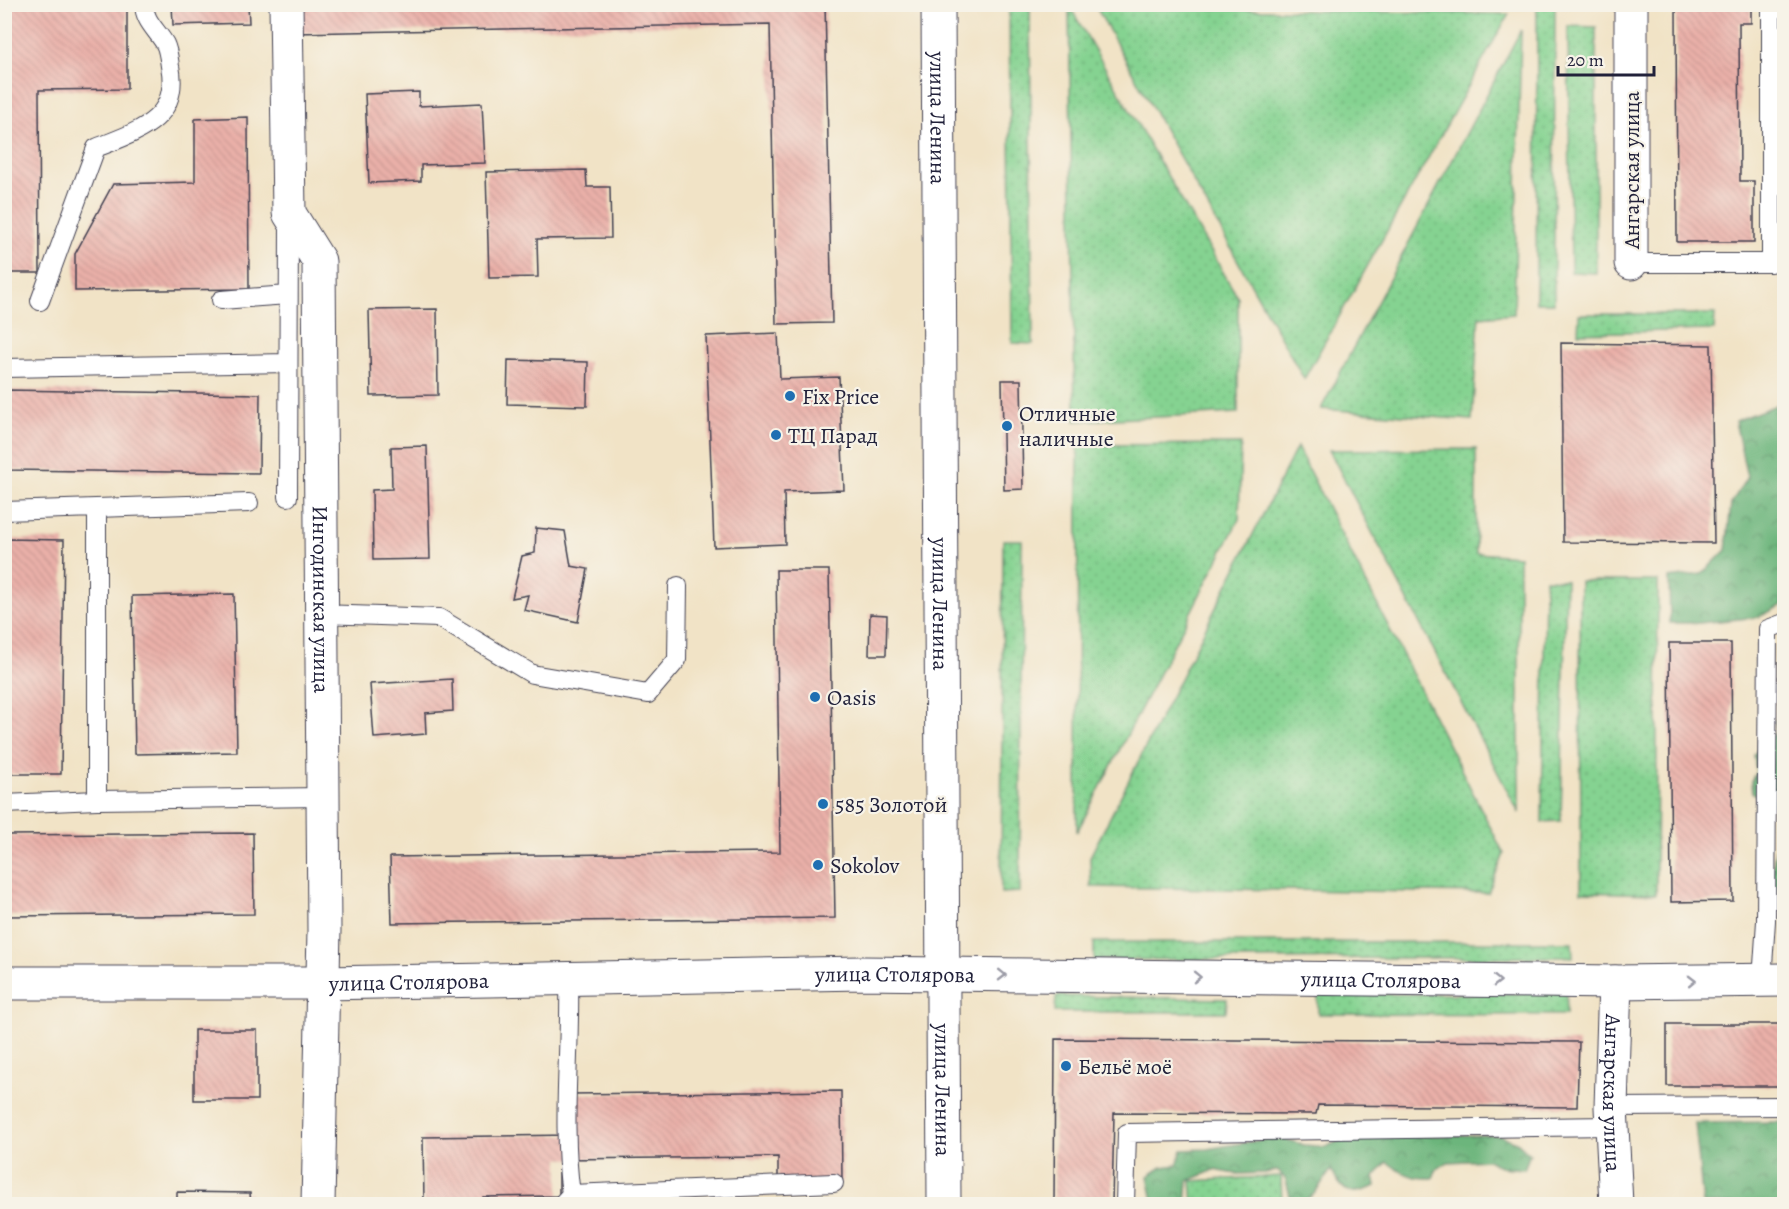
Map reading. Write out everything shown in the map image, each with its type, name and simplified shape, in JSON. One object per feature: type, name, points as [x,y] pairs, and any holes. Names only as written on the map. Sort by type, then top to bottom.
[{"type":"street","points":[[286,4],[289,213]]},
{"type":"street","name":"улица Ленина","points":[[938,4],[944,1204]]},
{"type":"street","name":"Ангарская улица","points":[[1631,4],[1631,263]]},
{"type":"street","name":"Ингодинская улица","points":[[289,213],[319,261],[323,983],[318,1204]]},
{"type":"street","name":"улица Столярова","points":[[4,983],[323,983],[862,973],[1615,982],[1774,980]]},
{"type":"street","name":"Ангарская улица","points":[[1615,982],[1612,1116],[1616,1204]]},
{"type":"lane","points":[[40,301],[96,148],[146,128],[167,106],[173,78],[166,45],[144,15],[144,4]]},
{"type":"lane","points":[[1631,263],[1771,263],[1778,27],[1771,4]]},
{"type":"lane","points":[[1771,220],[1785,206]]},
{"type":"lane","points":[[288,497],[289,213]]},
{"type":"lane","points":[[221,300],[288,296]]},
{"type":"lane","points":[[4,368],[288,363]]},
{"type":"lane","points":[[4,511],[249,503]]},
{"type":"lane","points":[[97,508],[97,800]]},
{"type":"lane","points":[[321,614],[439,618],[532,674],[648,694],[677,660],[678,586]]},
{"type":"lane","points":[[1774,980],[1766,921],[1768,629],[1785,623]]},
{"type":"lane","points":[[4,804],[97,800],[322,797]]},
{"type":"lane","points":[[569,978],[570,1029],[565,1135],[566,1199],[834,1183]]},
{"type":"lane","points":[[1125,1204],[1127,1133],[1612,1116],[1785,1106]]},
{"type":"green space","points":[[1009,5],[1030,5],[1033,344],[1012,343]]},
{"type":"green space","points":[[1069,5],[1238,298],[1238,413],[1075,421]]},
{"type":"green space","points":[[1537,5],[1555,5],[1554,303],[1536,303]]},
{"type":"green space","points":[[1096,7],[1509,14],[1304,379]]},
{"type":"green space","points":[[1568,26],[1596,27],[1596,273],[1571,272]]},
{"type":"green space","points":[[1521,30],[1514,314],[1479,317],[1472,420],[1321,409]]},
{"type":"green space","points":[[1579,314],[1715,314],[1714,330],[1578,333]]},
{"type":"green space","points":[[1784,402],[1784,604],[1759,617],[1699,623],[1670,623],[1669,578],[1702,574],[1726,550],[1731,504],[1747,477],[1735,421]]},
{"type":"green space","points":[[1241,444],[1239,519],[1077,832],[1078,445]]},
{"type":"green space","points":[[1297,447],[1504,854],[1488,893],[1091,887],[1090,857]]},
{"type":"green space","points":[[1476,449],[1476,553],[1519,556],[1519,813],[1329,450]]},
{"type":"green space","points":[[1003,540],[1022,540],[1020,892],[1001,893]]},
{"type":"green space","points":[[1545,579],[1566,580],[1561,821],[1542,822]]},
{"type":"green space","points":[[1580,581],[1658,581],[1656,894],[1581,892]]},
{"type":"green space","points":[[1784,711],[1784,904],[1771,879],[1778,835],[1776,809],[1752,792],[1751,781],[1756,772],[1754,754],[1777,731],[1775,720],[1782,718]]},
{"type":"green space","points":[[1094,942],[1572,942],[1573,957],[1094,960]]},
{"type":"green space","points":[[1567,993],[1566,1015],[1318,1014],[1318,995]]},
{"type":"green space","points":[[1056,996],[1227,999],[1226,1012],[1055,1012]]},
{"type":"green space","points":[[1784,1122],[1784,1204],[1703,1204],[1695,1123]]},
{"type":"green space","points":[[1499,1135],[1518,1143],[1530,1154],[1524,1169],[1500,1167],[1488,1160],[1448,1162],[1436,1170],[1433,1178],[1420,1178],[1398,1170],[1387,1162],[1374,1177],[1376,1186],[1360,1192],[1344,1189],[1331,1170],[1314,1194],[1301,1203],[1290,1196],[1286,1180],[1278,1170],[1236,1174],[1214,1170],[1188,1181],[1186,1204],[1149,1204],[1153,1201],[1148,1176],[1162,1167],[1177,1165],[1182,1150],[1207,1149],[1268,1139],[1326,1147],[1349,1136]]},
{"type":"green space","points":[[1281,1176],[1282,1204],[1193,1204],[1191,1181]]},
{"type":"building","points":[[4,4],[127,4],[127,89],[39,90],[40,273],[4,273]]},
{"type":"building","points":[[172,4],[248,4],[249,23],[173,25]]},
{"type":"building","points":[[295,4],[825,4],[832,323],[776,324],[770,24],[295,33]]},
{"type":"building","points":[[1676,4],[1751,4],[1751,23],[1739,23],[1740,181],[1754,181],[1754,242],[1677,242]]},
{"type":"building","points":[[419,92],[419,106],[482,103],[485,163],[421,165],[421,181],[369,183],[365,94]]},
{"type":"building","points":[[248,117],[249,289],[75,291],[75,254],[113,184],[195,182],[195,119]]},
{"type":"building","points":[[586,170],[587,187],[610,187],[611,238],[537,239],[538,277],[489,278],[486,172]]},
{"type":"building","points":[[437,309],[438,395],[371,396],[369,310]]},
{"type":"building","name":"ТЦ Парад","points":[[778,333],[780,379],[839,377],[844,490],[784,492],[785,544],[714,547],[706,336]]},
{"type":"building","points":[[1561,343],[1711,345],[1714,543],[1563,542]]},
{"type":"building","points":[[508,360],[588,362],[587,406],[507,404]]},
{"type":"building","points":[[1002,380],[1021,380],[1023,489],[1004,490]]},
{"type":"building","points":[[5,390],[260,394],[259,473],[5,470]]},
{"type":"building","points":[[427,446],[430,559],[373,560],[372,490],[392,489],[391,447]]},
{"type":"building","points":[[536,528],[565,531],[571,566],[588,569],[578,622],[524,610],[528,595],[512,598],[522,556],[535,553]]},
{"type":"building","points":[[4,539],[64,540],[61,774],[4,774]]},
{"type":"building","points":[[776,570],[829,570],[835,918],[392,923],[390,857],[780,852]]},
{"type":"building","points":[[234,594],[237,752],[135,754],[132,596]]},
{"type":"building","points":[[870,614],[887,615],[886,655],[869,655]]},
{"type":"building","points":[[1669,643],[1731,643],[1733,901],[1671,902]]},
{"type":"building","points":[[452,679],[453,711],[425,713],[426,734],[374,738],[370,684]]},
{"type":"building","points":[[253,833],[254,914],[5,916],[5,835]]},
{"type":"building","points":[[1667,1024],[1784,1024],[1784,1086],[1667,1086]]},
{"type":"building","points":[[194,1030],[257,1030],[257,1100],[194,1100]]},
{"type":"building","points":[[1055,1039],[1579,1042],[1577,1107],[1318,1105],[1316,1114],[1114,1113],[1112,1204],[1054,1204]]},
{"type":"building","points":[[841,1091],[842,1181],[778,1181],[778,1157],[559,1159],[559,1196],[483,1197],[483,1204],[424,1204],[423,1137],[570,1135],[570,1094]]},
{"type":"building","points":[[177,1192],[250,1193],[251,1204],[177,1204]]},
{"type":"place","name":"Fix Price","points":[[790,396]]},
{"type":"place","name":"Отличные наличные","points":[[1007,426]]},
{"type":"place","name":"ТЦ Парад","points":[[776,435]]},
{"type":"place","name":"Oasis","points":[[815,697]]},
{"type":"place","name":"585 Золотой","points":[[823,804]]},
{"type":"place","name":"Sokolov","points":[[818,865]]},
{"type":"place","name":"Бельё моё","points":[[1066,1066]]}]
